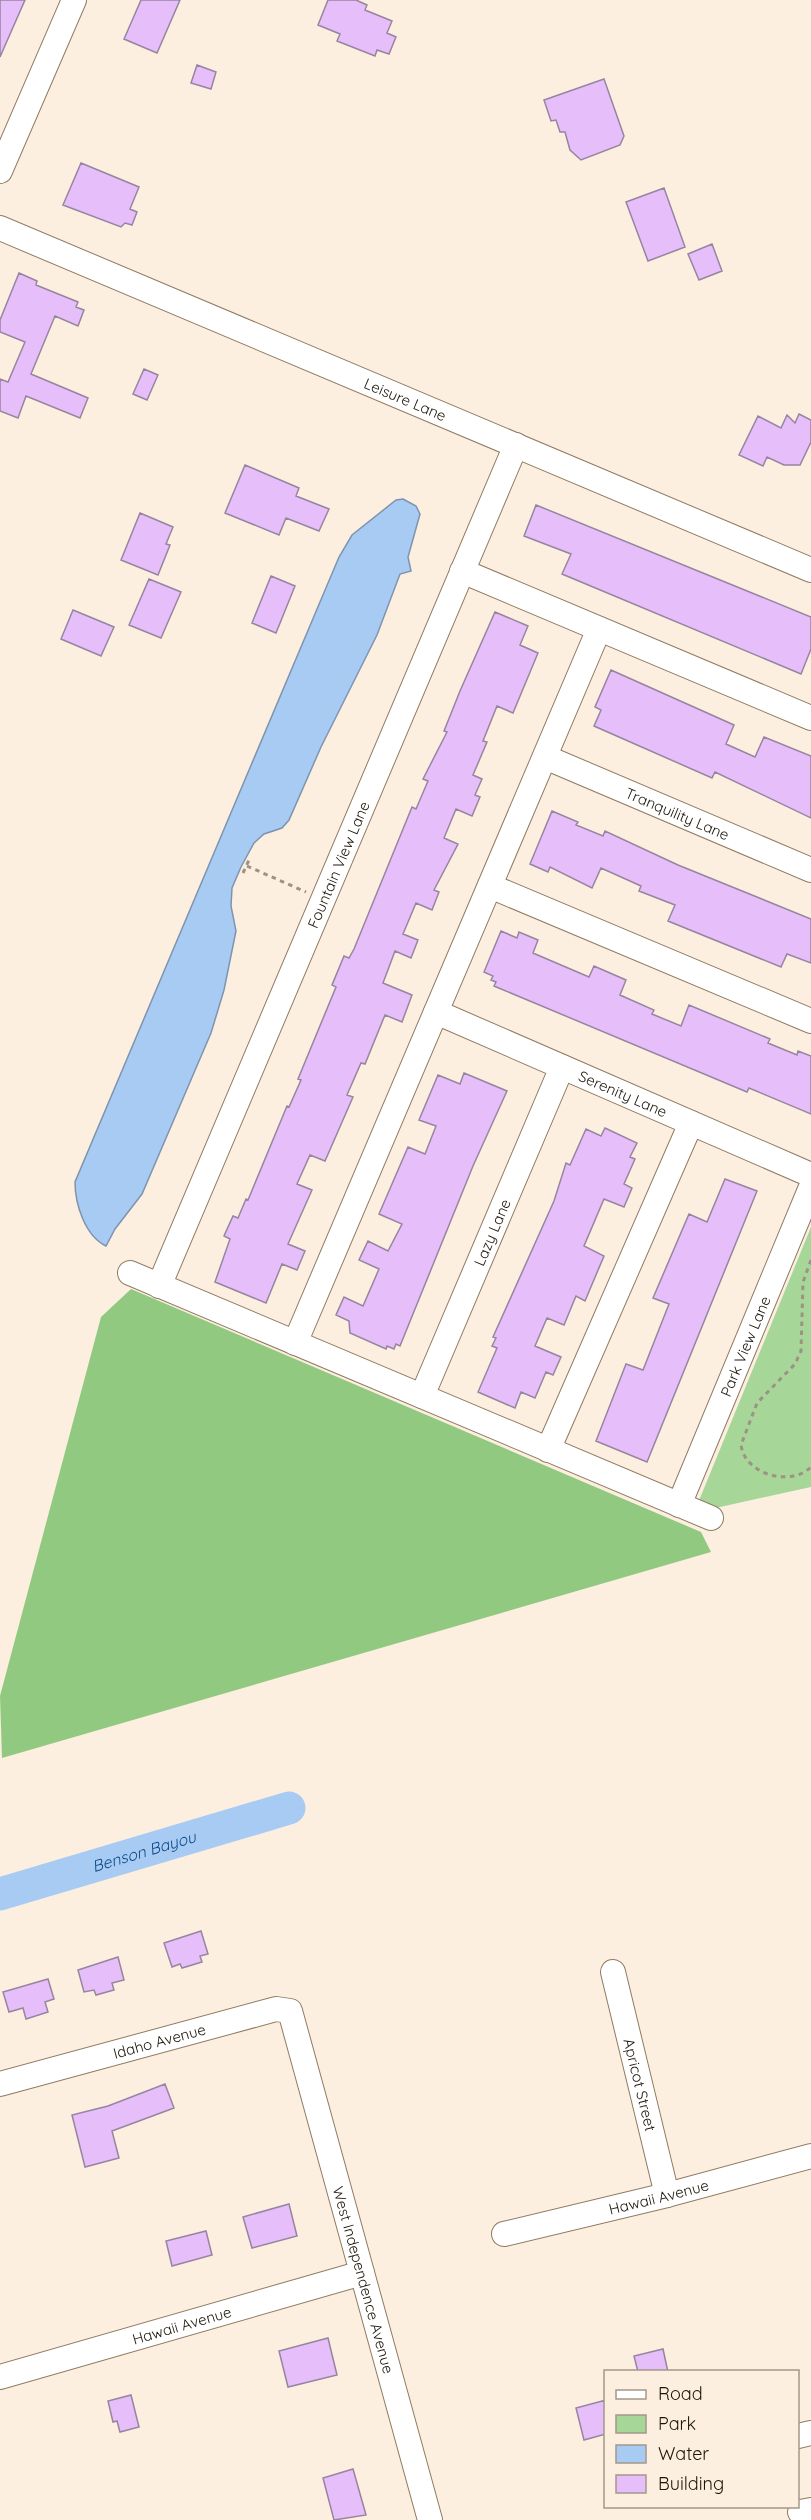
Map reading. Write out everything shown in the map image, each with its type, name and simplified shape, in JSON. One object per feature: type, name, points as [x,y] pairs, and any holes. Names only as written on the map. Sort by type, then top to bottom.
[{"type":"street","points":[[0,171],[74,0]]},
{"type":"street","name":"Leisure Lane","points":[[0,228],[811,570]]},
{"type":"street","name":"Fountain View Lane","points":[[159,1286],[516,445]]},
{"type":"street","points":[[462,571],[811,718]]},
{"type":"street","points":[[295,1343],[600,629]]},
{"type":"street","name":"Tranquility Lane","points":[[545,758],[811,870]]},
{"type":"street","points":[[490,886],[811,1021]]},
{"type":"street","name":"Serenity Lane","points":[[436,1012],[811,1175]]},
{"type":"street","name":"Lazy Lane","points":[[422,1396],[562,1067]]},
{"type":"street","points":[[548,1450],[691,1123]]},
{"type":"street","name":"Park View Lane","points":[[679,1505],[811,1187]]},
{"type":"street","points":[[130,1273],[711,1518]]},
{"type":"street","name":"Apricot Street","points":[[613,1972],[667,2195]]},
{"type":"street","name":"Idaho Avenue","points":[[0,2084],[276,2009],[290,2011],[298,2040]]},
{"type":"street","name":"West Independence Avenue","points":[[298,2040],[430,2520]]},
{"type":"street","name":"Hawaii Avenue","points":[[504,2234],[667,2195],[811,2156]]},
{"type":"street","name":"Hawaii Avenue","points":[[0,2377],[362,2273]]},
{"type":"path","points":[[243,873],[249,860]]},
{"type":"path","points":[[247,866],[323,899]]},
{"type":"path","points":[[811,1260],[803,1282],[801,1351],[795,1364],[757,1403],[741,1445],[747,1459],[773,1477],[797,1476],[811,1467]]},
{"type":"green space","points":[[811,1227],[811,1487],[711,1509],[698,1503]]},
{"type":"green space","points":[[131,1289],[701,1532],[711,1552],[2,1758],[0,1696],[101,1317]]},
{"type":"water","points":[[403,499],[416,506],[420,514],[408,557],[411,571],[400,574],[377,635],[321,747],[289,820],[282,828],[264,834],[254,843],[241,867],[232,888],[231,906],[236,931],[224,990],[211,1033],[142,1194],[115,1229],[106,1246],[92,1235],[87,1227],[79,1209],[75,1182],[339,557],[352,535],[396,500]]},
{"type":"building","points":[[0,0],[25,0],[0,57]]},
{"type":"building","points":[[141,0],[180,0],[157,53],[124,39]]},
{"type":"building","points":[[328,0],[356,0],[367,5],[365,10],[392,21],[387,33],[396,37],[389,54],[377,50],[375,56],[337,41],[340,34],[318,25]]},
{"type":"building","points":[[197,65],[216,72],[211,89],[191,83]]},
{"type":"building","points":[[604,79],[624,136],[620,145],[581,160],[570,150],[565,132],[560,132],[556,120],[551,121],[544,100]]},
{"type":"building","points":[[81,163],[139,187],[130,209],[137,212],[132,225],[125,223],[121,227],[63,205]]},
{"type":"building","points":[[664,188],[685,247],[648,261],[626,202]]},
{"type":"building","points":[[712,244],[722,271],[699,280],[688,254]]},
{"type":"building","points":[[19,273],[37,281],[36,285],[78,302],[76,307],[84,310],[78,326],[55,316],[31,374],[88,398],[80,418],[26,396],[18,418],[0,411],[0,379],[8,382],[25,342],[0,332],[0,320]]},
{"type":"building","points":[[144,369],[158,375],[147,400],[133,394]]},
{"type":"building","points":[[799,414],[811,420],[811,442],[800,465],[784,465],[767,457],[763,466],[739,455],[758,416],[781,428],[787,415],[795,423]]},
{"type":"building","points":[[245,465],[299,488],[296,496],[329,509],[319,531],[286,518],[279,535],[225,513]]},
{"type":"building","points":[[536,505],[811,617],[811,649],[801,674],[562,574],[571,554],[524,536]]},
{"type":"building","points":[[140,513],[173,527],[166,544],[170,545],[158,575],[121,560]]},
{"type":"building","points":[[271,576],[295,586],[276,633],[252,623]]},
{"type":"building","points":[[149,579],[181,592],[161,638],[129,625]]},
{"type":"building","points":[[73,610],[114,627],[101,656],[61,639]]},
{"type":"building","points":[[495,612],[528,626],[520,645],[538,653],[513,713],[497,706],[483,741],[487,742],[473,775],[482,779],[475,795],[480,797],[472,816],[456,809],[444,838],[458,844],[434,890],[439,892],[432,910],[416,903],[403,934],[418,940],[411,958],[395,951],[383,983],[412,995],[402,1022],[385,1015],[365,1064],[361,1063],[347,1095],[353,1097],[325,1161],[310,1155],[297,1184],[312,1190],[288,1244],[305,1251],[297,1270],[282,1264],[266,1303],[215,1282],[230,1239],[224,1236],[233,1216],[238,1218],[246,1199],[248,1200],[287,1106],[289,1107],[301,1080],[298,1079],[336,987],[332,985],[344,956],[349,958],[354,949],[412,807],[416,809],[428,781],[423,779],[447,732],[444,731]]},
{"type":"building","points":[[611,670],[734,725],[726,744],[755,757],[764,737],[811,756],[811,818],[715,772],[712,778],[594,726],[601,710],[595,707]]},
{"type":"building","points":[[552,811],[578,822],[576,825],[603,836],[605,831],[678,865],[811,919],[811,963],[787,954],[781,967],[668,921],[675,905],[639,891],[641,886],[601,868],[592,888],[550,867],[548,872],[530,864]]},
{"type":"building","points":[[501,931],[517,938],[519,932],[538,940],[533,953],[589,977],[594,966],[626,980],[620,995],[654,1010],[652,1014],[681,1026],[689,1005],[770,1039],[768,1043],[797,1055],[798,1051],[811,1056],[811,1114],[749,1088],[747,1092],[494,986],[496,982],[491,980],[493,976],[484,972]]},
{"type":"building","points":[[464,1073],[507,1091],[473,1166],[400,1346],[396,1344],[394,1349],[387,1346],[386,1349],[350,1333],[349,1321],[336,1315],[344,1297],[363,1306],[379,1269],[359,1260],[368,1241],[388,1251],[402,1224],[379,1214],[408,1147],[425,1154],[436,1126],[419,1120],[438,1075],[460,1084]]},
{"type":"building","points":[[605,1128],[637,1143],[630,1157],[635,1159],[624,1184],[632,1188],[624,1207],[604,1199],[584,1246],[604,1256],[585,1301],[576,1296],[564,1325],[547,1318],[535,1346],[561,1357],[553,1375],[546,1372],[535,1398],[521,1392],[515,1408],[478,1392],[497,1348],[492,1346],[496,1338],[493,1337],[554,1201],[566,1163],[570,1165],[586,1129],[601,1136]]},
{"type":"building","points":[[725,1179],[757,1191],[647,1462],[596,1441],[626,1364],[643,1370],[669,1304],[653,1298],[689,1214],[707,1222]]},
{"type":"building","points":[[201,1931],[208,1954],[200,1956],[202,1962],[182,1968],[180,1964],[172,1967],[164,1943]]},
{"type":"building","points":[[118,1957],[124,1980],[112,1983],[114,1990],[96,1995],[94,1990],[84,1992],[78,1970]]},
{"type":"building","points":[[48,1979],[54,1999],[45,2002],[48,2012],[26,2019],[23,2008],[9,2012],[3,1992]]},
{"type":"building","points":[[165,2084],[174,2108],[112,2131],[119,2158],[85,2167],[72,2115],[108,2106]]},
{"type":"building","points":[[289,2204],[297,2236],[252,2248],[243,2217]]},
{"type":"building","points":[[206,2231],[212,2255],[172,2266],[166,2241]]},
{"type":"building","points":[[328,2338],[337,2375],[288,2387],[279,2351]]},
{"type":"building","points":[[663,2349],[668,2370],[638,2370],[634,2356]]},
{"type":"building","points":[[131,2395],[139,2427],[120,2432],[117,2421],[113,2422],[108,2401]]},
{"type":"building","points":[[604,2401],[604,2435],[584,2440],[576,2408]]},
{"type":"building","points":[[353,2469],[366,2515],[334,2520],[323,2478]]},
{"type":"waterway","name":"Benson Bayou","points":[[0,1894],[289,1808]]}]
